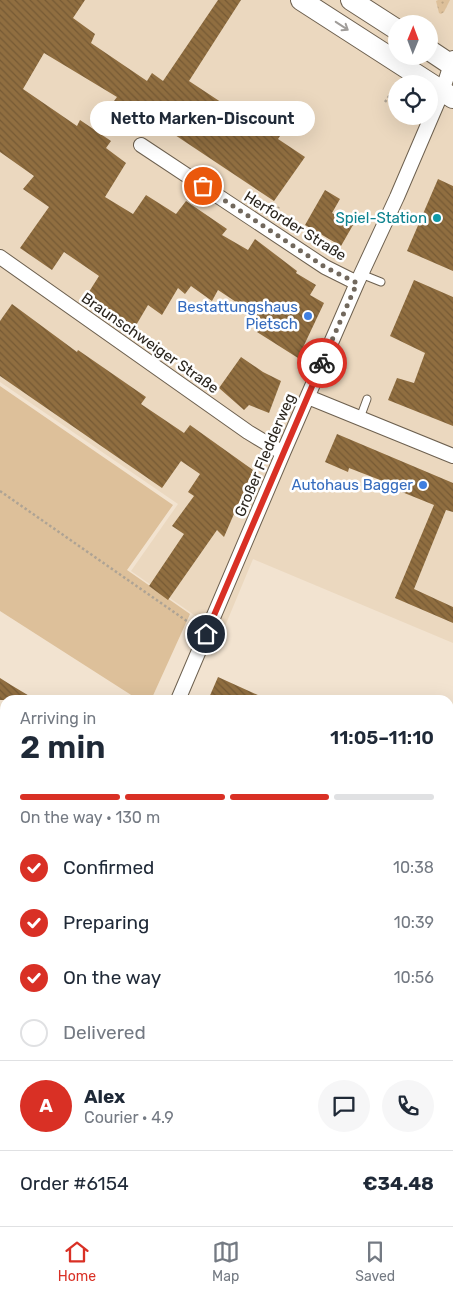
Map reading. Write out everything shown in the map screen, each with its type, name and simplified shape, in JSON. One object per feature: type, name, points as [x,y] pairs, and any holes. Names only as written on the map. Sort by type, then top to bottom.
[{"type":"main road","points":[[301,0],[447,95]]},
{"type":"main road","points":[[351,0],[388,24]]},
{"type":"main road","points":[[438,55],[452,63]]},
{"type":"street","name":"Großer Fledderweg","points":[[180,695],[359,278],[447,95],[452,63]]},
{"type":"street","name":"Herforder Straße","points":[[141,145],[325,267],[359,278]]},
{"type":"street","name":"Braunschweiger Straße","points":[[0,257],[248,432],[283,453]]},
{"type":"street","points":[[308,396],[453,456]]},
{"type":"lane","points":[[359,278],[381,282]]},
{"type":"lane","points":[[360,418],[367,399]]},
{"type":"path","points":[[385,102],[388,98]]},
{"type":"path","points":[[0,491],[206,634]]},
{"type":"shaded area","points":[[0,0],[453,0],[453,643],[253,559],[223,631],[197,617],[131,571],[178,504],[0,382]]},
{"type":"shaded area","points":[[450,0],[441,14],[439,13],[436,1]]},
{"type":"shaded area","points":[[0,386],[173,505],[127,570],[190,614],[153,695],[131,695],[0,611]]},
{"type":"building","points":[[0,0],[85,0],[73,18],[95,34],[91,43],[147,81],[152,73],[163,81],[218,0],[241,0],[189,81],[245,118],[256,103],[288,124],[278,139],[305,157],[274,201],[160,125],[158,127],[114,101],[117,97],[44,53],[23,89],[77,126],[80,120],[111,141],[106,148],[126,163],[105,197],[133,214],[146,195],[176,214],[186,201],[227,229],[222,235],[248,250],[255,239],[297,271],[296,273],[316,285],[310,295],[324,303],[298,358],[257,332],[263,320],[218,290],[212,301],[191,286],[185,294],[178,288],[162,315],[148,305],[135,327],[87,295],[99,276],[64,252],[52,270],[20,248],[49,207],[23,189],[34,176],[0,152]]},
{"type":"building","name":"Spiel-Station","points":[[438,179],[453,186],[453,271],[407,251]]},
{"type":"building","points":[[325,190],[340,199],[332,213],[353,225],[341,246],[305,225]]},
{"type":"building","points":[[414,280],[453,297],[453,426],[388,400],[397,378],[414,383],[425,353],[390,336]]},
{"type":"building","points":[[12,304],[77,352],[78,350],[146,397],[141,404],[184,433],[190,425],[253,470],[224,537],[217,530],[168,600],[149,586],[184,534],[172,526],[194,496],[188,492],[200,474],[181,461],[162,488],[0,376],[0,321]]},
{"type":"building","points":[[241,357],[263,372],[281,381],[269,413],[249,405],[244,410],[219,388]]},
{"type":"building","points":[[337,434],[453,483],[453,512],[446,510],[414,589],[453,607],[453,623],[395,598],[434,505],[392,488],[393,485],[349,468],[348,472],[325,462]]},
{"type":"building","points":[[218,677],[258,695],[210,695]]},
{"type":"building","points":[[0,678],[28,695],[0,695]]},
{"type":"way so far","points":[[203,186],[325,267],[357,283],[322,363]]},
{"type":"place","name":"Netto Marken-Discount","points":[[203,186]]},
{"type":"place","name":"Spiel-Station","points":[[437,218]]},
{"type":"place","name":"Bestattungshaus Pietsch","points":[[308,316]]},
{"type":"place","name":"Autohaus Bagger","points":[[423,485]]},
{"type":"route","points":[[206,634],[322,363]]}]
